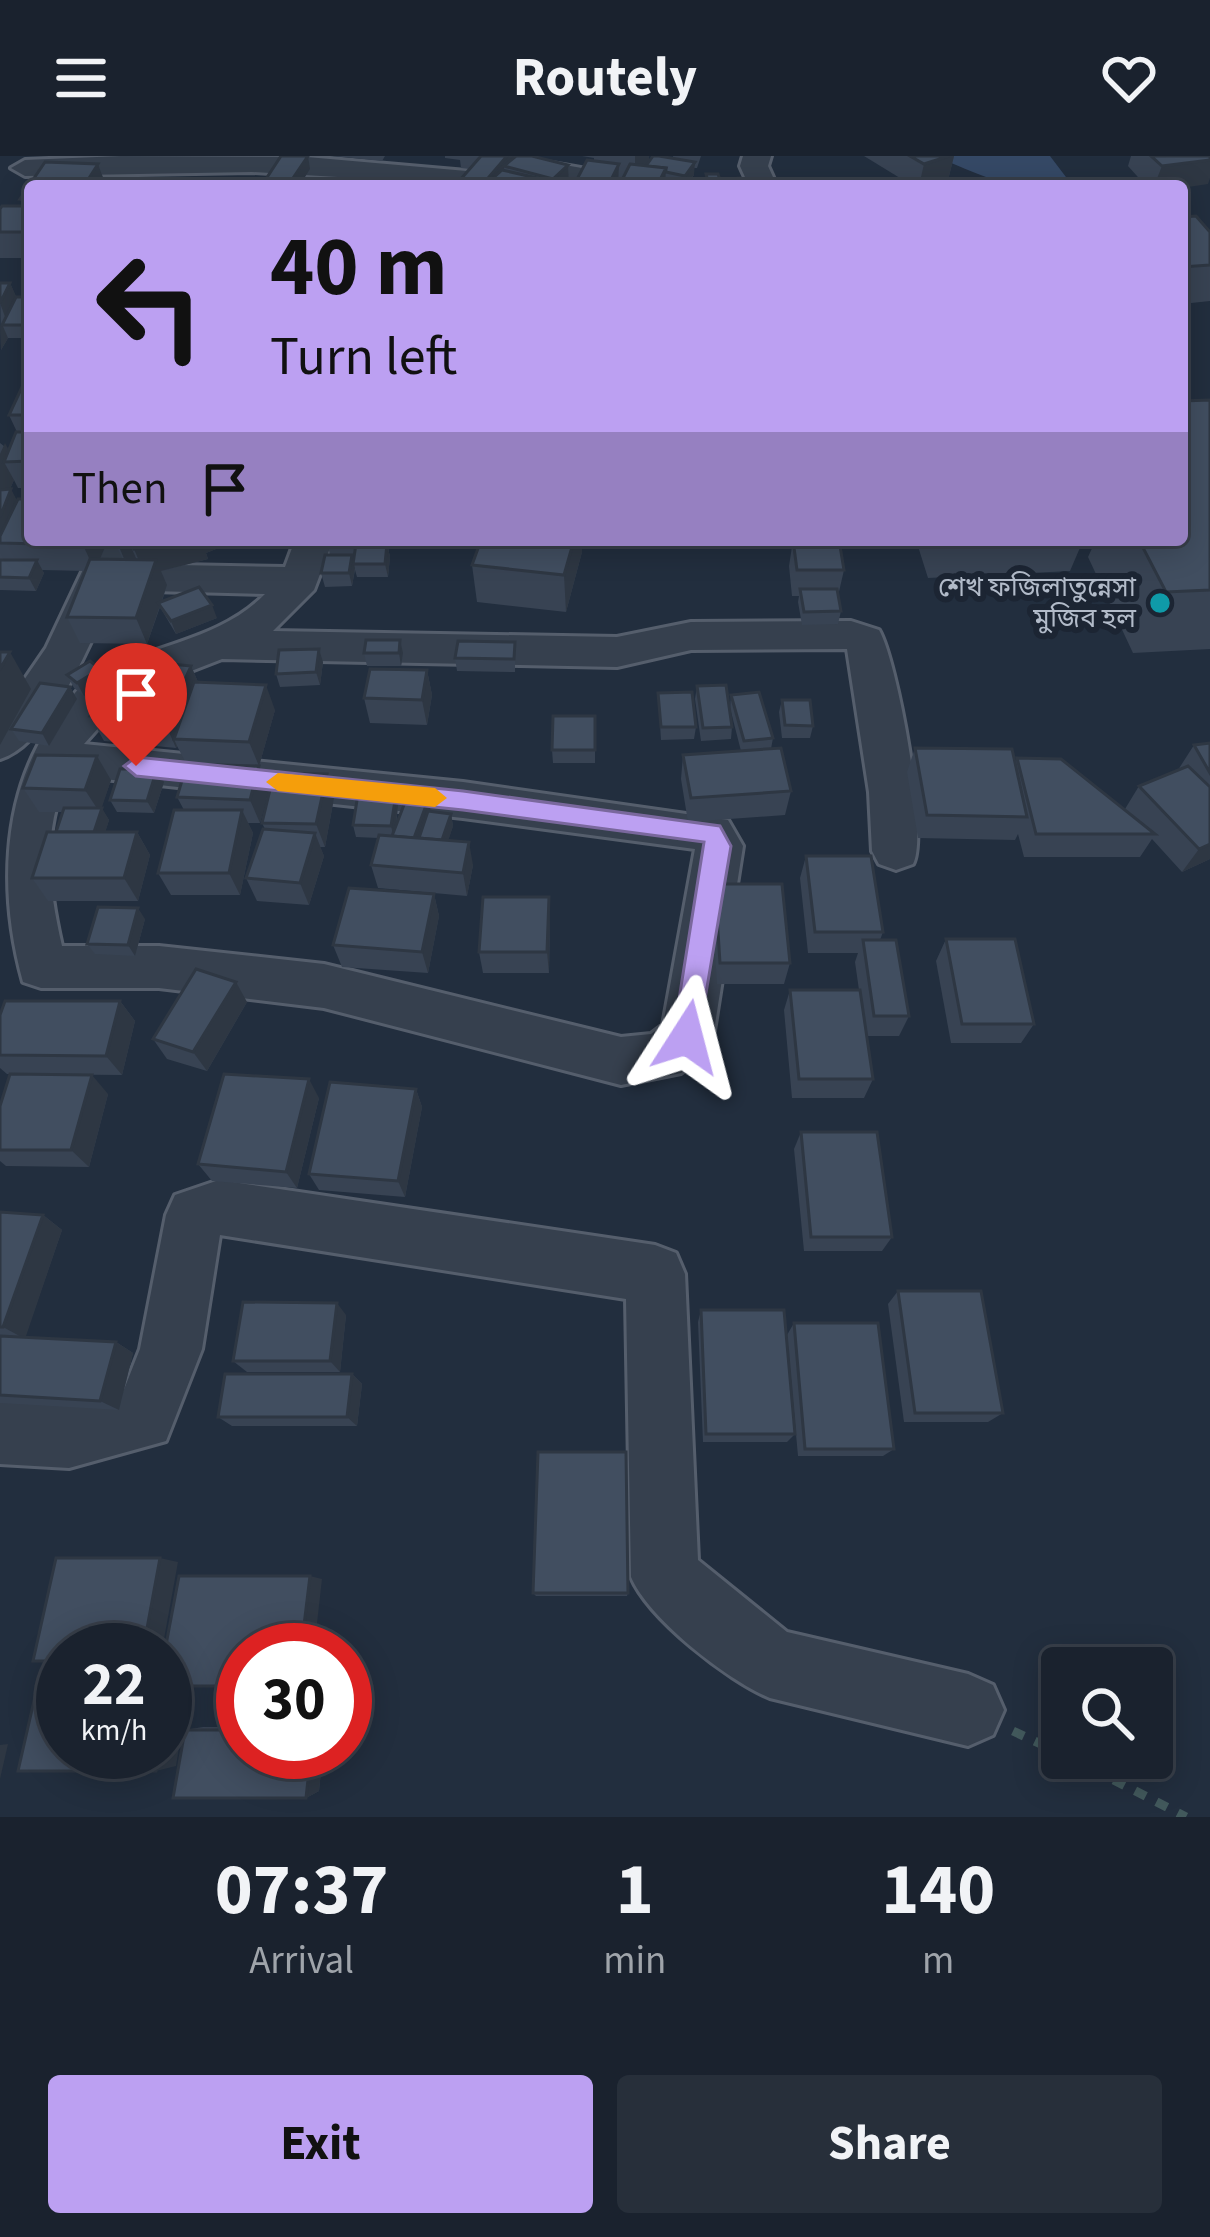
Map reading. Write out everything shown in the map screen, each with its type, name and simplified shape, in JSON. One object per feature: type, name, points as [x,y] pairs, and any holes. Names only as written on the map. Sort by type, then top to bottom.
[{"type":"street","points":[[8,202],[28,162],[280,160],[486,170],[578,180]]},
{"type":"street","points":[[0,743],[16,728],[77,626],[108,559],[307,560]]},
{"type":"street","points":[[53,758],[463,800],[711,833],[719,846],[687,1037],[662,1056],[621,1060],[324,986],[159,967],[20,967],[22,865],[30,813],[44,770],[53,758],[109,687],[251,631],[307,560]]},
{"type":"street","points":[[217,644],[617,652],[691,636],[850,635],[864,640],[869,652],[892,791],[896,851]]},
{"type":"street","points":[[0,1432],[69,1436],[144,1419],[171,1349],[195,1215],[219,1207],[656,1274],[665,1577],[770,1663],[968,1710]]},
{"type":"path","points":[[1112,1779],[1186,1817]]},
{"type":"water","points":[[933,156],[1050,156],[1068,180],[996,180]]},
{"type":"building","points":[[281,156],[308,156],[292,180],[266,179]]},
{"type":"building","points":[[481,156],[507,156],[486,180],[460,180]]},
{"type":"building","points":[[516,156],[568,165],[553,179],[504,166]]},
{"type":"building","points":[[653,156],[695,162],[685,176],[646,166]]},
{"type":"building","points":[[910,156],[949,156],[924,164]]},
{"type":"building","points":[[1151,156],[1210,156],[1210,160],[1162,166]]},
{"type":"building","points":[[587,160],[619,164],[611,180],[577,180]]},
{"type":"building","points":[[45,162],[98,164],[88,180],[33,180]]},
{"type":"building","points":[[630,164],[666,168],[660,180],[622,180]]},
{"type":"building","points":[[502,170],[546,180],[491,180]]},
{"type":"building","points":[[24,206],[24,232],[0,232],[0,209]]},
{"type":"building","points":[[1196,216],[1210,232],[1210,265],[1188,267],[1188,217]]},
{"type":"building","points":[[0,283],[10,283],[0,303]]},
{"type":"building","points":[[16,297],[24,297],[24,325],[2,325]]},
{"type":"building","points":[[24,383],[24,415],[9,415]]},
{"type":"building","points":[[1210,400],[1210,590],[1166,592],[1142,546],[1188,546],[1188,401]]},
{"type":"building","points":[[16,432],[24,432],[24,461],[4,462]]},
{"type":"building","points":[[11,489],[0,517],[0,490]]},
{"type":"building","points":[[18,499],[24,499],[24,544],[0,543]]},
{"type":"building","points":[[356,546],[387,546],[385,564],[353,564]]},
{"type":"building","points":[[479,546],[572,546],[564,575],[472,565]]},
{"type":"building","points":[[794,546],[840,546],[844,570],[797,570]]},
{"type":"building","points":[[325,555],[352,555],[349,573],[321,573]]},
{"type":"building","points":[[90,559],[156,560],[136,618],[67,617]]},
{"type":"building","points":[[0,560],[37,560],[29,578],[0,577]]},
{"type":"building","points":[[199,587],[212,605],[171,621],[158,603]]},
{"type":"building","points":[[800,589],[837,589],[841,611],[804,612]]},
{"type":"building","points":[[366,640],[400,640],[399,653],[364,653]]},
{"type":"building","points":[[458,641],[515,642],[514,659],[455,658]]},
{"type":"building","points":[[319,649],[316,672],[276,674],[279,650]]},
{"type":"building","points":[[120,659],[191,666],[165,723],[90,716]]},
{"type":"building","points":[[90,661],[100,669],[77,683],[67,675]]},
{"type":"building","points":[[370,669],[427,670],[422,700],[364,698]]},
{"type":"building","points":[[194,682],[266,685],[249,742],[174,739]]},
{"type":"building","points":[[40,683],[70,687],[42,733],[11,729]]},
{"type":"building","points":[[726,685],[732,727],[703,728],[697,686]]},
{"type":"building","points":[[692,692],[696,727],[661,727],[658,693]]},
{"type":"building","points":[[759,692],[773,738],[744,741],[731,695]]},
{"type":"building","points":[[782,700],[810,700],[813,726],[785,725]]},
{"type":"building","points":[[553,716],[595,716],[595,750],[552,750]]},
{"type":"building","points":[[1210,743],[1210,773],[1194,745]]},
{"type":"building","points":[[781,748],[791,791],[691,798],[683,755]]},
{"type":"building","points":[[915,748],[1012,749],[1027,817],[927,815]]},
{"type":"building","points":[[36,755],[97,756],[85,790],[23,788]]},
{"type":"building","points":[[1017,758],[1061,759],[1155,834],[1036,834]]},
{"type":"building","points":[[187,764],[259,766],[250,800],[177,797]]},
{"type":"building","points":[[1188,766],[1210,787],[1210,844],[1199,849],[1139,786]]},
{"type":"building","points":[[120,769],[157,769],[147,801],[110,800]]},
{"type":"building","points":[[274,773],[327,774],[316,824],[262,823]]},
{"type":"building","points":[[358,794],[396,794],[391,826],[353,825]]},
{"type":"building","points":[[407,797],[428,800],[414,838],[392,836]]},
{"type":"building","points":[[64,808],[102,808],[94,832],[56,832]]},
{"type":"building","points":[[174,810],[242,810],[229,873],[158,873]]},
{"type":"building","points":[[428,811],[451,814],[442,840],[419,838]]},
{"type":"building","points":[[263,829],[315,833],[300,883],[246,878]]},
{"type":"building","points":[[47,832],[137,832],[124,878],[32,878]]},
{"type":"building","points":[[379,835],[469,842],[463,873],[371,865]]},
{"type":"building","points":[[806,856],[871,856],[883,932],[815,932]]},
{"type":"building","points":[[715,884],[782,884],[790,963],[720,963]]},
{"type":"building","points":[[349,888],[434,894],[422,952],[333,945]]},
{"type":"building","points":[[483,897],[549,897],[547,952],[479,952]]},
{"type":"building","points":[[98,907],[138,908],[128,945],[87,944]]},
{"type":"building","points":[[946,939],[1015,939],[1034,1024],[962,1024]]},
{"type":"building","points":[[863,940],[896,940],[909,1016],[874,1016]]},
{"type":"building","points":[[196,969],[236,982],[193,1052],[153,1039]]},
{"type":"building","points":[[790,990],[860,990],[873,1079],[799,1079]]},
{"type":"building","points":[[5,1001],[120,1001],[106,1056],[0,1055],[0,1015]]},
{"type":"building","points":[[10,1074],[92,1075],[71,1150],[0,1150],[0,1106]]},
{"type":"building","points":[[224,1074],[309,1079],[286,1172],[198,1164]]},
{"type":"building","points":[[330,1082],[416,1089],[398,1181],[309,1174]]},
{"type":"building","points":[[801,1132],[877,1132],[892,1237],[811,1237]]},
{"type":"building","points":[[0,1212],[43,1215],[3,1327],[0,1327]]},
{"type":"building","points":[[898,1291],[981,1291],[1003,1413],[915,1413]]},
{"type":"building","points":[[243,1302],[337,1303],[330,1361],[233,1361]]},
{"type":"building","points":[[701,1310],[784,1310],[795,1434],[706,1434]]},
{"type":"building","points":[[794,1323],[878,1323],[894,1449],[805,1449]]},
{"type":"building","points":[[0,1336],[116,1342],[100,1401],[0,1395]]},
{"type":"building","points":[[225,1374],[352,1374],[347,1417],[218,1417]]},
{"type":"building","points":[[538,1452],[626,1452],[628,1593],[533,1593]]},
{"type":"building","points":[[56,1558],[160,1558],[148,1623],[41,1623]]},
{"type":"building","points":[[179,1576],[310,1576],[304,1623],[216,1623],[216,1686],[192,1686],[192,1623],[170,1623]]},
{"type":"building","points":[[36,1692],[36,1771],[18,1771]]},
{"type":"building","points":[[192,1730],[216,1730],[216,1779],[308,1779],[306,1798],[173,1798],[176,1779],[192,1779]]},
{"type":"slow traffic","points":[[278,782],[435,798]]},
{"type":"place","name":"শেখ ফজিলাতুন্নেসা মুজিব হল","points":[[1160,603]]},
{"type":"route","points":[[136,766],[463,800],[711,833],[719,846],[687,1037]]}]
